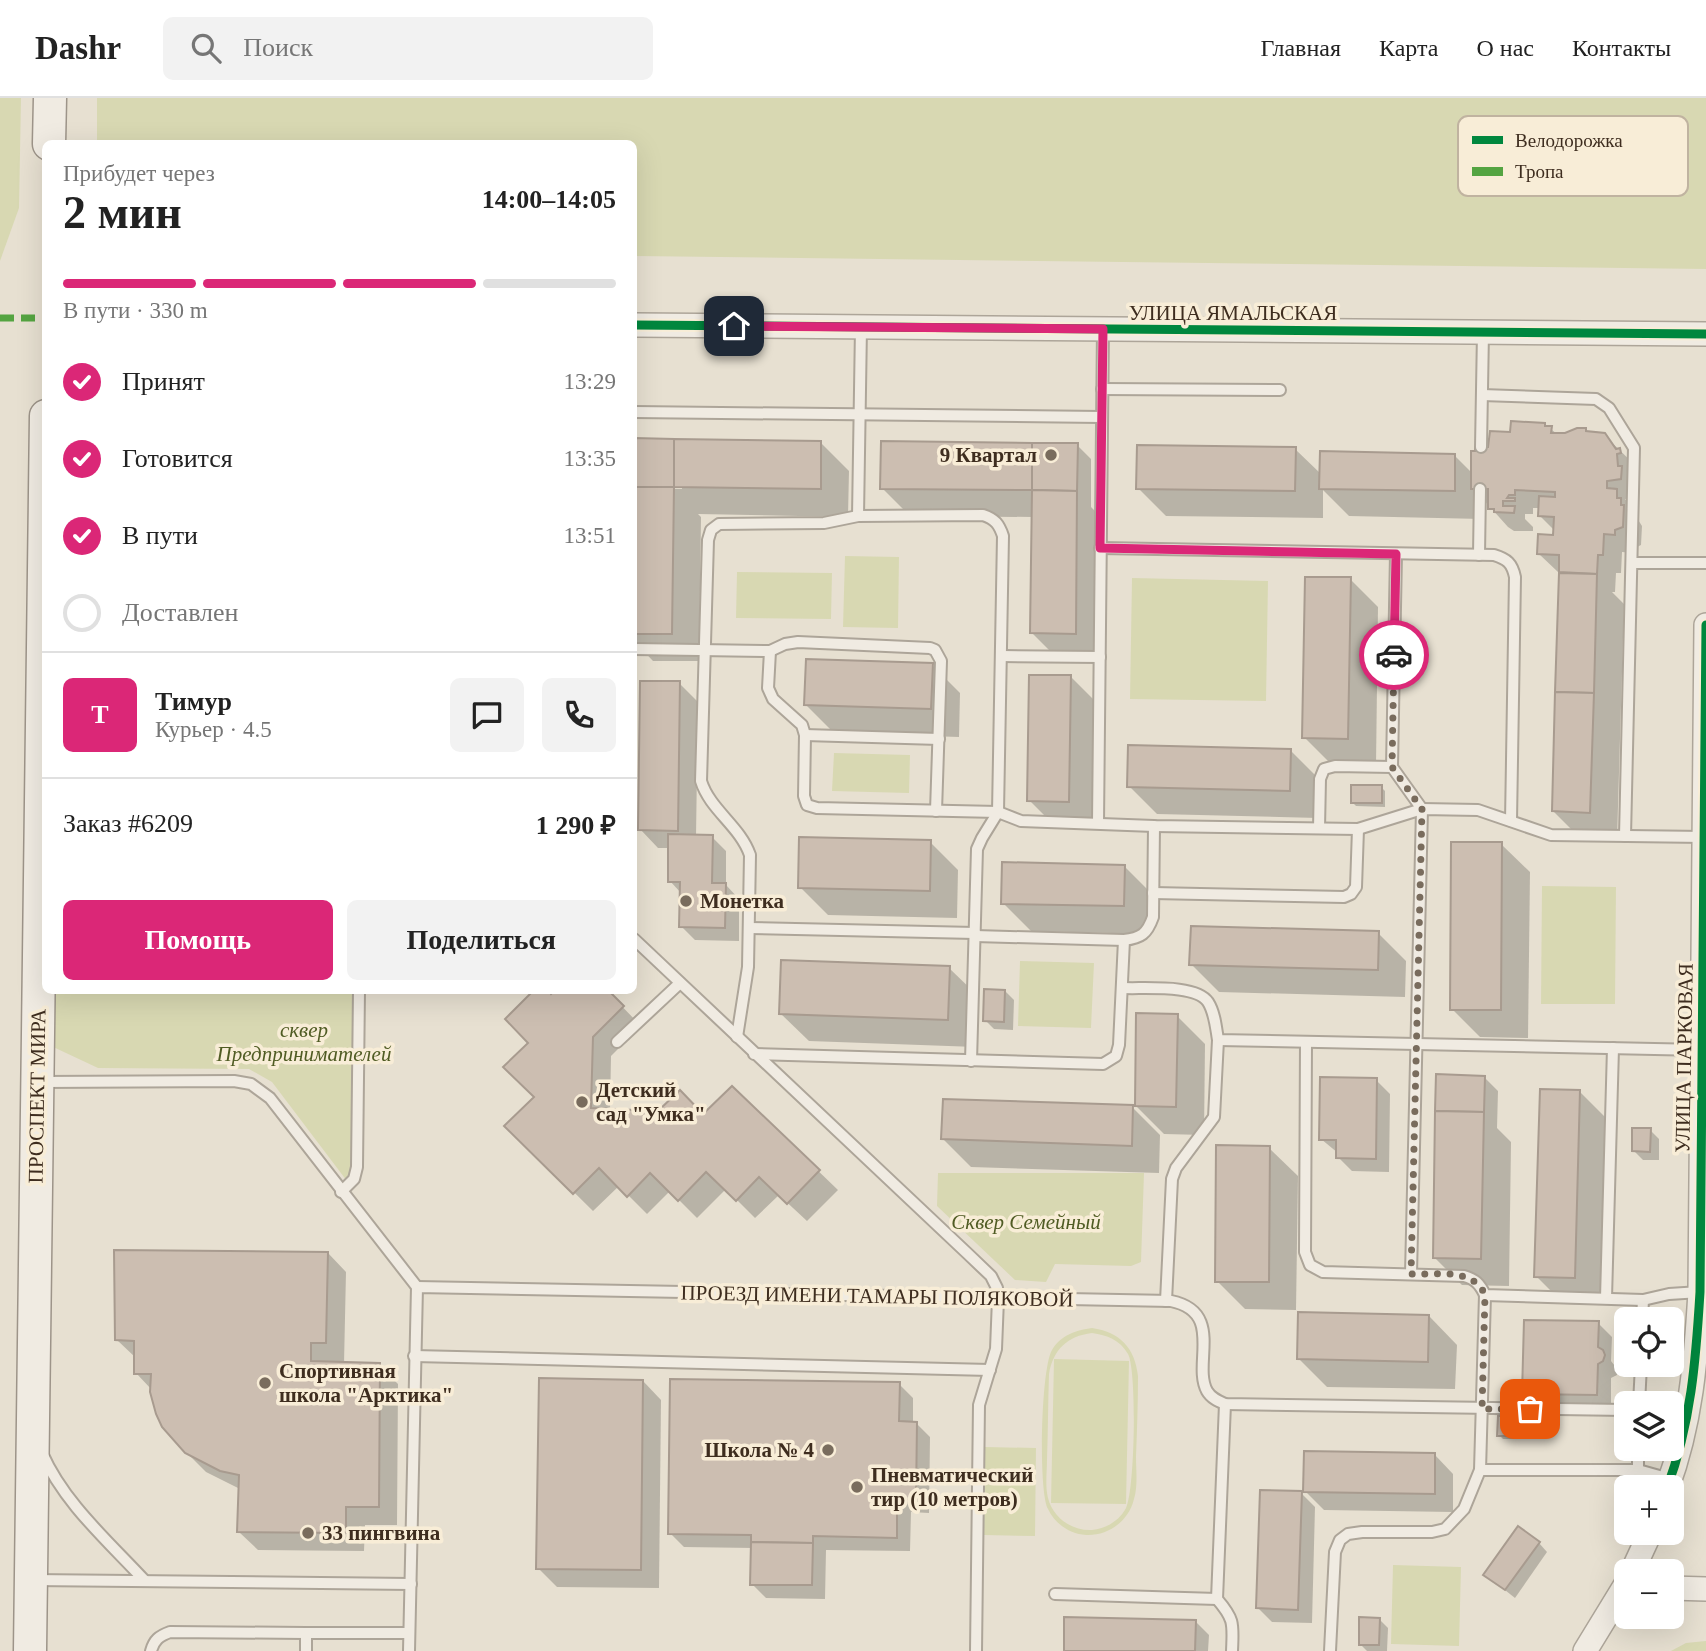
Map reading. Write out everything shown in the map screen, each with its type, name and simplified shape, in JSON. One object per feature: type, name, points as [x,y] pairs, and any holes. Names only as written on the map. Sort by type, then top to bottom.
[{"type":"main road","points":[[49,140],[50,98]]},
{"type":"main road","name":"ПРОСПЕКТ МИРА","points":[[30,1651],[37,1082],[42,902]]},
{"type":"street","name":"УЛИЦА ЯМАЛЬСКАЯ","points":[[637,324],[1706,334]]},
{"type":"street","name":"УЛИЦА ПАРКОВАЯ","points":[[1670,1475],[1688,1415],[1701,1354],[1706,625]]},
{"type":"street","points":[[1684,1588],[1706,1589]]},
{"type":"street","points":[[1585,1651],[1614,1604]]},
{"type":"lane","points":[[858,516],[861,327]]},
{"type":"lane","points":[[1098,823],[1103,329]]},
{"type":"lane","points":[[1481,447],[1483,332]]},
{"type":"lane","points":[[1102,389],[1280,390]]},
{"type":"lane","points":[[1482,395],[1596,399],[1609,408],[1634,448],[1625,836]]},
{"type":"lane","points":[[637,412],[1101,417]]},
{"type":"lane","points":[[1479,555],[1480,489]]},
{"type":"lane","points":[[737,1037],[747,976],[750,855],[746,842],[705,793],[701,781],[708,540],[711,530],[719,524],[729,522],[807,524],[858,516],[983,515],[992,518],[999,525],[1003,536],[1002,656],[998,812],[977,849],[971,1061]]},
{"type":"lane","points":[[1100,548],[1494,555],[1505,559],[1513,566],[1515,577],[1511,821]]},
{"type":"lane","points":[[1396,554],[1392,767],[1422,809],[1411,1274]]},
{"type":"lane","points":[[1632,563],[1706,563]]},
{"type":"lane","points":[[637,649],[770,651],[797,642],[935,650],[941,661],[936,811]]},
{"type":"lane","points":[[770,651],[768,688],[773,699],[802,725],[805,735],[804,796],[807,805],[817,808],[998,812],[1021,821],[1154,827],[1358,829],[1422,809],[1478,810],[1551,835],[1704,837]]},
{"type":"lane","points":[[1002,656],[1100,657]]},
{"type":"lane","points":[[805,735],[939,739]]},
{"type":"lane","points":[[1319,828],[1320,779],[1324,769],[1335,766],[1392,767]]},
{"type":"lane","points":[[749,928],[1124,940],[1140,938],[1149,929],[1153,917],[1154,827]]},
{"type":"lane","points":[[1153,893],[1344,897],[1351,894],[1356,887],[1358,829]]},
{"type":"lane","points":[[754,1054],[1103,1064],[1116,1056],[1119,1045],[1124,940]]},
{"type":"lane","points":[[637,942],[991,1276],[997,1288],[996,1349],[979,1405],[976,1651]]},
{"type":"lane","points":[[617,1042],[680,983]]},
{"type":"lane","points":[[1123,988],[1189,990],[1200,994],[1208,1001],[1213,1013],[1218,1040],[1214,1117],[1176,1168],[1171,1179],[1166,1301]]},
{"type":"lane","points":[[341,1192],[354,1179],[357,1167],[359,994]]},
{"type":"lane","points":[[1218,1040],[1702,1050]]},
{"type":"lane","points":[[1306,1042],[1305,1252],[1310,1265],[1322,1272],[1464,1276],[1472,1278],[1480,1285],[1485,1295],[1480,1470],[1464,1509],[1445,1529],[1432,1532],[1362,1532],[1348,1534],[1340,1540],[1335,1552],[1330,1651]]},
{"type":"lane","points":[[1606,1298],[1613,1048]]},
{"type":"lane","points":[[37,1082],[251,1084],[270,1098],[417,1287],[409,1651]]},
{"type":"lane","name":"ПРОЕЗД ИМЕНИ ТАМАРЫ ПОЛЯКОВОЙ","points":[[417,1287],[1182,1303],[1200,1322],[1204,1338],[1205,1383],[1208,1393],[1225,1404]]},
{"type":"lane","points":[[1485,1295],[1643,1300],[1669,1294],[1700,1292]]},
{"type":"lane","points":[[1643,1300],[1643,1307]]},
{"type":"lane","points":[[414,1356],[990,1370]]},
{"type":"lane","points":[[1232,1651],[1233,1626],[1230,1614],[1217,1599],[1225,1404],[1614,1410]]},
{"type":"lane","points":[[32,1429],[45,1460],[72,1502],[145,1581]]},
{"type":"lane","points":[[1638,1461],[1638,1470]]},
{"type":"lane","points":[[1480,1470],[1638,1470],[1650,1475]]},
{"type":"lane","points":[[30,1580],[411,1584]]},
{"type":"lane","points":[[1055,1594],[1217,1599]]},
{"type":"lane","points":[[151,1651],[154,1641],[170,1632],[410,1633]]},
{"type":"lane","points":[[306,1633],[306,1651]]},
{"type":"green space","points":[[0,98],[21,98],[19,208],[0,261]]},
{"type":"green space","points":[[97,98],[1706,98],[1706,269],[637,256],[637,140],[97,140]]},
{"type":"green space","points":[[845,556],[899,557],[898,628],[843,627]]},
{"type":"green space","points":[[737,572],[832,573],[831,619],[736,618]]},
{"type":"green space","points":[[1132,578],[1268,581],[1266,701],[1130,699]]},
{"type":"green space","points":[[834,753],[910,755],[909,793],[832,791]]},
{"type":"green space","points":[[1542,886],[1616,887],[1615,1004],[1541,1004]]},
{"type":"green space","points":[[1020,961],[1094,963],[1091,1028],[1018,1026]]},
{"type":"green space","name":"сквер Предпринимателей","points":[[51,994],[359,994],[357,1156],[350,1185],[272,1082],[249,1069],[98,1068],[49,1045]]},
{"type":"green space","name":"Сквер Семейный","points":[[938,1173],[1144,1173],[1141,1262],[1131,1266],[1055,1264],[1046,1282],[1015,1280],[937,1206]]},
{"type":"green space","points":[[1092,1328],[1111,1333],[1124,1343],[1136,1366],[1136,1483],[1131,1507],[1122,1520],[1110,1530],[1086,1535],[1074,1533],[1064,1527],[1048,1509],[1043,1479],[1043,1403],[1048,1361],[1052,1350],[1064,1337]],"holes":[[[1092,1333],[1117,1342],[1128,1354],[1133,1382],[1133,1456],[1126,1508],[1107,1526],[1085,1530],[1064,1522],[1054,1512],[1048,1498],[1046,1479],[1049,1374],[1058,1351],[1068,1341]]]},
{"type":"green space","points":[[1054,1359],[1129,1361],[1126,1504],[1051,1503]]},
{"type":"green space","points":[[985,1447],[1036,1448],[1035,1536],[984,1535]]},
{"type":"green space","points":[[1393,1565],[1461,1567],[1459,1646],[1391,1644]]},
{"type":"green space","points":[[1706,1641],[1706,1651],[1671,1651],[1686,1643]]},
{"type":"building","points":[[1511,421],[1545,423],[1545,426],[1552,426],[1551,433],[1586,428],[1586,431],[1605,433],[1616,449],[1620,448],[1621,453],[1617,454],[1618,466],[1622,466],[1621,479],[1607,481],[1607,488],[1617,489],[1617,498],[1621,498],[1621,505],[1624,505],[1623,527],[1615,530],[1615,535],[1604,534],[1603,555],[1598,555],[1597,574],[1559,572],[1559,555],[1537,554],[1538,534],[1553,535],[1554,517],[1538,516],[1539,496],[1555,497],[1555,492],[1515,490],[1515,495],[1509,495],[1507,498],[1515,498],[1515,501],[1503,501],[1503,506],[1515,506],[1514,513],[1488,509],[1488,489],[1471,489],[1471,451],[1475,451],[1475,447],[1488,447],[1490,431],[1510,432]]},
{"type":"building","points":[[637,438],[674,439],[674,487],[637,487]]},
{"type":"building","points":[[674,439],[821,441],[821,489],[674,487]]},
{"type":"building","points":[[881,441],[1032,443],[1032,490],[880,489]]},
{"type":"building","points":[[1032,443],[1078,443],[1077,491],[1032,490]]},
{"type":"building","points":[[1137,445],[1296,447],[1295,491],[1136,489]]},
{"type":"building","points":[[1320,451],[1455,454],[1455,491],[1319,489]]},
{"type":"building","points":[[637,487],[674,487],[672,634],[637,634]]},
{"type":"building","points":[[1032,490],[1077,491],[1076,634],[1030,633]]},
{"type":"building","points":[[1559,573],[1597,574],[1594,693],[1555,692]]},
{"type":"building","points":[[1305,577],[1351,577],[1348,739],[1302,738]]},
{"type":"building","points":[[806,659],[933,663],[931,709],[804,705]]},
{"type":"building","points":[[1029,675],[1071,675],[1069,802],[1027,801]]},
{"type":"building","points":[[640,681],[680,681],[678,831],[638,830]]},
{"type":"building","points":[[1555,692],[1594,693],[1590,813],[1552,811]]},
{"type":"building","points":[[1128,745],[1291,749],[1290,791],[1127,787]]},
{"type":"building","points":[[1351,785],[1382,785],[1382,803],[1351,803]]},
{"type":"building","points":[[668,834],[713,835],[712,883],[726,883],[725,928],[679,927],[680,882],[668,882]]},
{"type":"building","points":[[799,837],[931,840],[930,891],[798,888]]},
{"type":"building","points":[[1451,842],[1502,842],[1501,1010],[1450,1010]]},
{"type":"building","points":[[1002,862],[1125,865],[1124,906],[1001,904]]},
{"type":"building","points":[[1191,926],[1379,931],[1378,970],[1189,965]]},
{"type":"building","points":[[781,960],[950,966],[948,1020],[779,1014]]},
{"type":"building","points":[[984,989],[1005,990],[1004,1022],[983,1021]]},
{"type":"building","points":[[530,994],[612,994],[624,1006],[593,1037],[591,1108],[658,1111],[680,1090],[703,1114],[732,1086],[820,1170],[787,1204],[759,1177],[736,1201],[706,1172],[678,1201],[650,1173],[627,1197],[599,1168],[573,1194],[504,1126],[534,1097],[503,1067],[528,1043],[505,1019]]},
{"type":"building","points":[[1136,1013],[1178,1014],[1176,1107],[1135,1106]]},
{"type":"building","points":[[1436,1074],[1485,1076],[1484,1112],[1435,1111]]},
{"type":"building","points":[[1320,1077],[1377,1078],[1376,1159],[1336,1158],[1336,1140],[1319,1140]]},
{"type":"building","points":[[1540,1089],[1580,1090],[1575,1278],[1534,1277]]},
{"type":"building","points":[[943,1099],[1133,1105],[1132,1146],[941,1139]]},
{"type":"building","points":[[1435,1111],[1484,1112],[1481,1259],[1433,1258]]},
{"type":"building","points":[[1632,1128],[1651,1128],[1650,1152],[1632,1151]]},
{"type":"building","points":[[1216,1145],[1270,1146],[1269,1282],[1215,1282]]},
{"type":"building","name":"Спортивная школа \"Арктика\"","points":[[114,1250],[328,1252],[326,1343],[311,1343],[311,1361],[380,1363],[379,1507],[346,1507],[346,1533],[237,1532],[239,1475],[220,1471],[185,1453],[162,1427],[156,1414],[150,1392],[151,1374],[134,1374],[134,1341],[115,1340]]},
{"type":"building","points":[[1298,1312],[1429,1315],[1428,1362],[1297,1359]]},
{"type":"building","points":[[1524,1320],[1599,1321],[1598,1347],[1605,1355],[1603,1361],[1598,1364],[1597,1395],[1522,1394]]},
{"type":"building","points":[[539,1378],[643,1380],[641,1570],[536,1569]]},
{"type":"building","points":[[670,1379],[900,1382],[899,1421],[917,1422],[916,1500],[897,1499],[897,1538],[813,1536],[813,1543],[751,1542],[751,1535],[668,1534]]},
{"type":"building","points":[[1498,1416],[1513,1416],[1512,1436],[1497,1436]]},
{"type":"building","points":[[1304,1451],[1435,1453],[1435,1494],[1303,1492]]},
{"type":"building","points":[[1260,1490],[1302,1491],[1298,1610],[1256,1608]]},
{"type":"building","points":[[1518,1526],[1540,1542],[1505,1590],[1483,1575]]},
{"type":"building","points":[[751,1542],[813,1543],[812,1585],[750,1585]]},
{"type":"building","points":[[1064,1617],[1196,1620],[1195,1651],[1064,1651]]},
{"type":"building","points":[[1359,1617],[1380,1618],[1379,1645],[1359,1645]]},
{"type":"marked path","points":[[0,318],[42,318]]},
{"type":"cycle path","points":[[637,325],[1706,334]]},
{"type":"cycle path","points":[[1671,1475],[1687,1416],[1700,1292],[1706,625]]},
{"type":"way so far","points":[[1394,655],[1392,767],[1422,809],[1411,1274],[1464,1276],[1472,1278],[1480,1285],[1485,1295],[1482,1409],[1530,1409]]},
{"type":"place","name":"9 Квартал","points":[[1051,455]]},
{"type":"place","name":"Монетка","points":[[686,901]]},
{"type":"place","name":"Детский сад \"Умка\"","points":[[582,1102]]},
{"type":"place","name":"Спортивная школа \"Арктика\"","points":[[265,1383]]},
{"type":"place","name":"Школа № 4","points":[[828,1450]]},
{"type":"place","name":"Пневматический тир (10 метров)","points":[[857,1487]]},
{"type":"place","name":"33 пингвина","points":[[308,1533]]},
{"type":"route","points":[[734,326],[1103,329],[1100,548],[1396,554],[1394,655]]}]
